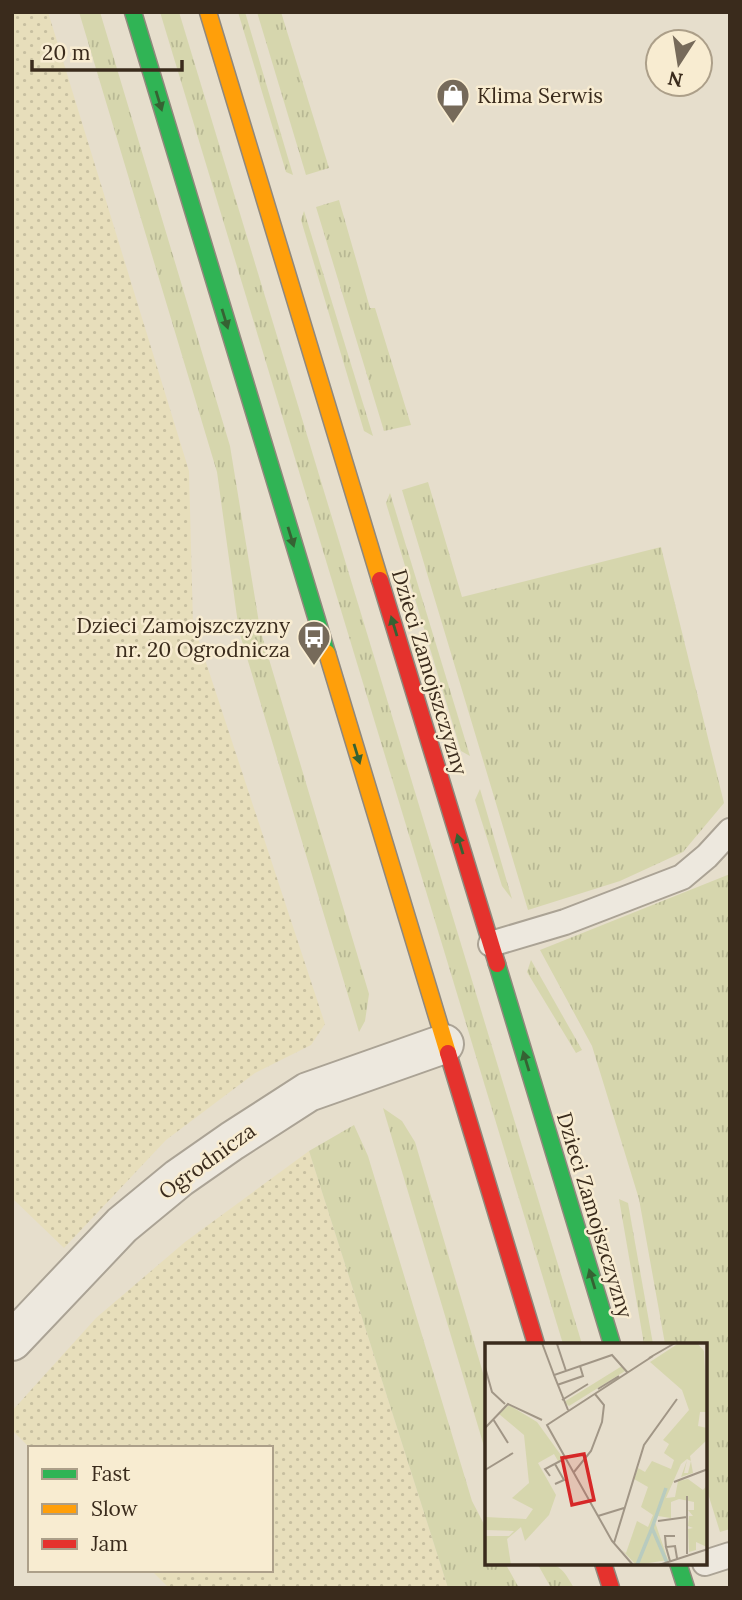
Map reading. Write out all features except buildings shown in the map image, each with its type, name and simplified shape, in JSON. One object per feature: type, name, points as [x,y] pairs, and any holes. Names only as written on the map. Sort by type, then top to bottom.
[{"type":"main road","points":[[133,12],[535,1343]]},
{"type":"main road","name":"Dzieci Zamojszczyzny","points":[[208,12],[611,1343]]},
{"type":"main road","points":[[604,1565],[611,1588]]},
{"type":"street","name":"Ogrodnicza","points":[[12,1341],[122,1225],[179,1178],[232,1141],[308,1092],[444,1044]]},
{"type":"lane","points":[[491,944],[565,922],[682,877],[707,856],[730,831]]},
{"type":"lane","points":[[707,1562],[730,1555]]},
{"type":"lane","points":[[682,1574],[701,1565]]},
{"type":"shaded area","points":[[12,12],[48,12],[189,471],[193,623],[325,1024],[311,1045],[255,1073],[166,1140],[64,1248],[12,1198]]},
{"type":"shaded area","points":[[309,1151],[448,1588],[169,1588],[153,1572],[273,1572],[273,1446],[28,1446],[12,1430],[12,1411],[96,1318],[185,1242]]},
{"type":"green space","points":[[79,12],[100,12],[230,446],[260,629],[369,994],[365,1021],[359,1032],[239,631],[217,472]]},
{"type":"green space","points":[[160,12],[179,12],[582,1343],[563,1343]]},
{"type":"green space","points":[[238,12],[245,12],[293,175],[286,172]]},
{"type":"green space","points":[[257,12],[281,12],[329,168],[306,175]]},
{"type":"green space","points":[[339,200],[370,308],[375,308],[411,425],[384,431],[316,207]]},
{"type":"green space","points":[[304,211],[373,436],[364,431],[301,220]]},
{"type":"green space","points":[[428,482],[462,597],[661,547],[724,803],[683,852],[620,881],[528,910],[402,490]]},
{"type":"green space","points":[[390,493],[470,756],[461,751],[386,503]]},
{"type":"green space","points":[[480,789],[512,899],[502,886],[475,800]]},
{"type":"green space","points":[[730,874],[730,1529],[720,1532],[707,1490],[707,1343],[665,1343],[639,1199],[592,1046],[540,950]]},
{"type":"green space","points":[[531,960],[582,1050],[576,1053],[527,972]]},
{"type":"green space","points":[[383,1108],[402,1121],[415,1142],[485,1380],[485,1450]]},
{"type":"green space","points":[[354,1125],[368,1156],[472,1501],[485,1526],[485,1565],[506,1565],[519,1588],[448,1588],[309,1151]]},
{"type":"green space","points":[[619,1199],[628,1203],[653,1343],[644,1343]]},
{"type":"green space","points":[[538,1565],[560,1568],[574,1588],[551,1588]]},
{"type":"traffic: fast","points":[[133,12],[327,653]]},
{"type":"traffic: fast","points":[[497,964],[612,1343]]},
{"type":"traffic: fast","points":[[679,1565],[686,1588]]},
{"type":"traffic: slow","points":[[208,12],[380,580]]},
{"type":"traffic: slow","points":[[327,653],[448,1053]]},
{"type":"traffic: jam","points":[[380,580],[497,964]]},
{"type":"traffic: jam","points":[[448,1053],[536,1343]]},
{"type":"traffic: jam","points":[[604,1565],[611,1588]]},
{"type":"place","name":"Klima Serwis","points":[[453,125]]},
{"type":"place","name":"Dzieci Zamojszczyzny nr. 20 Ogrodnicza","points":[[314,667]]}]
